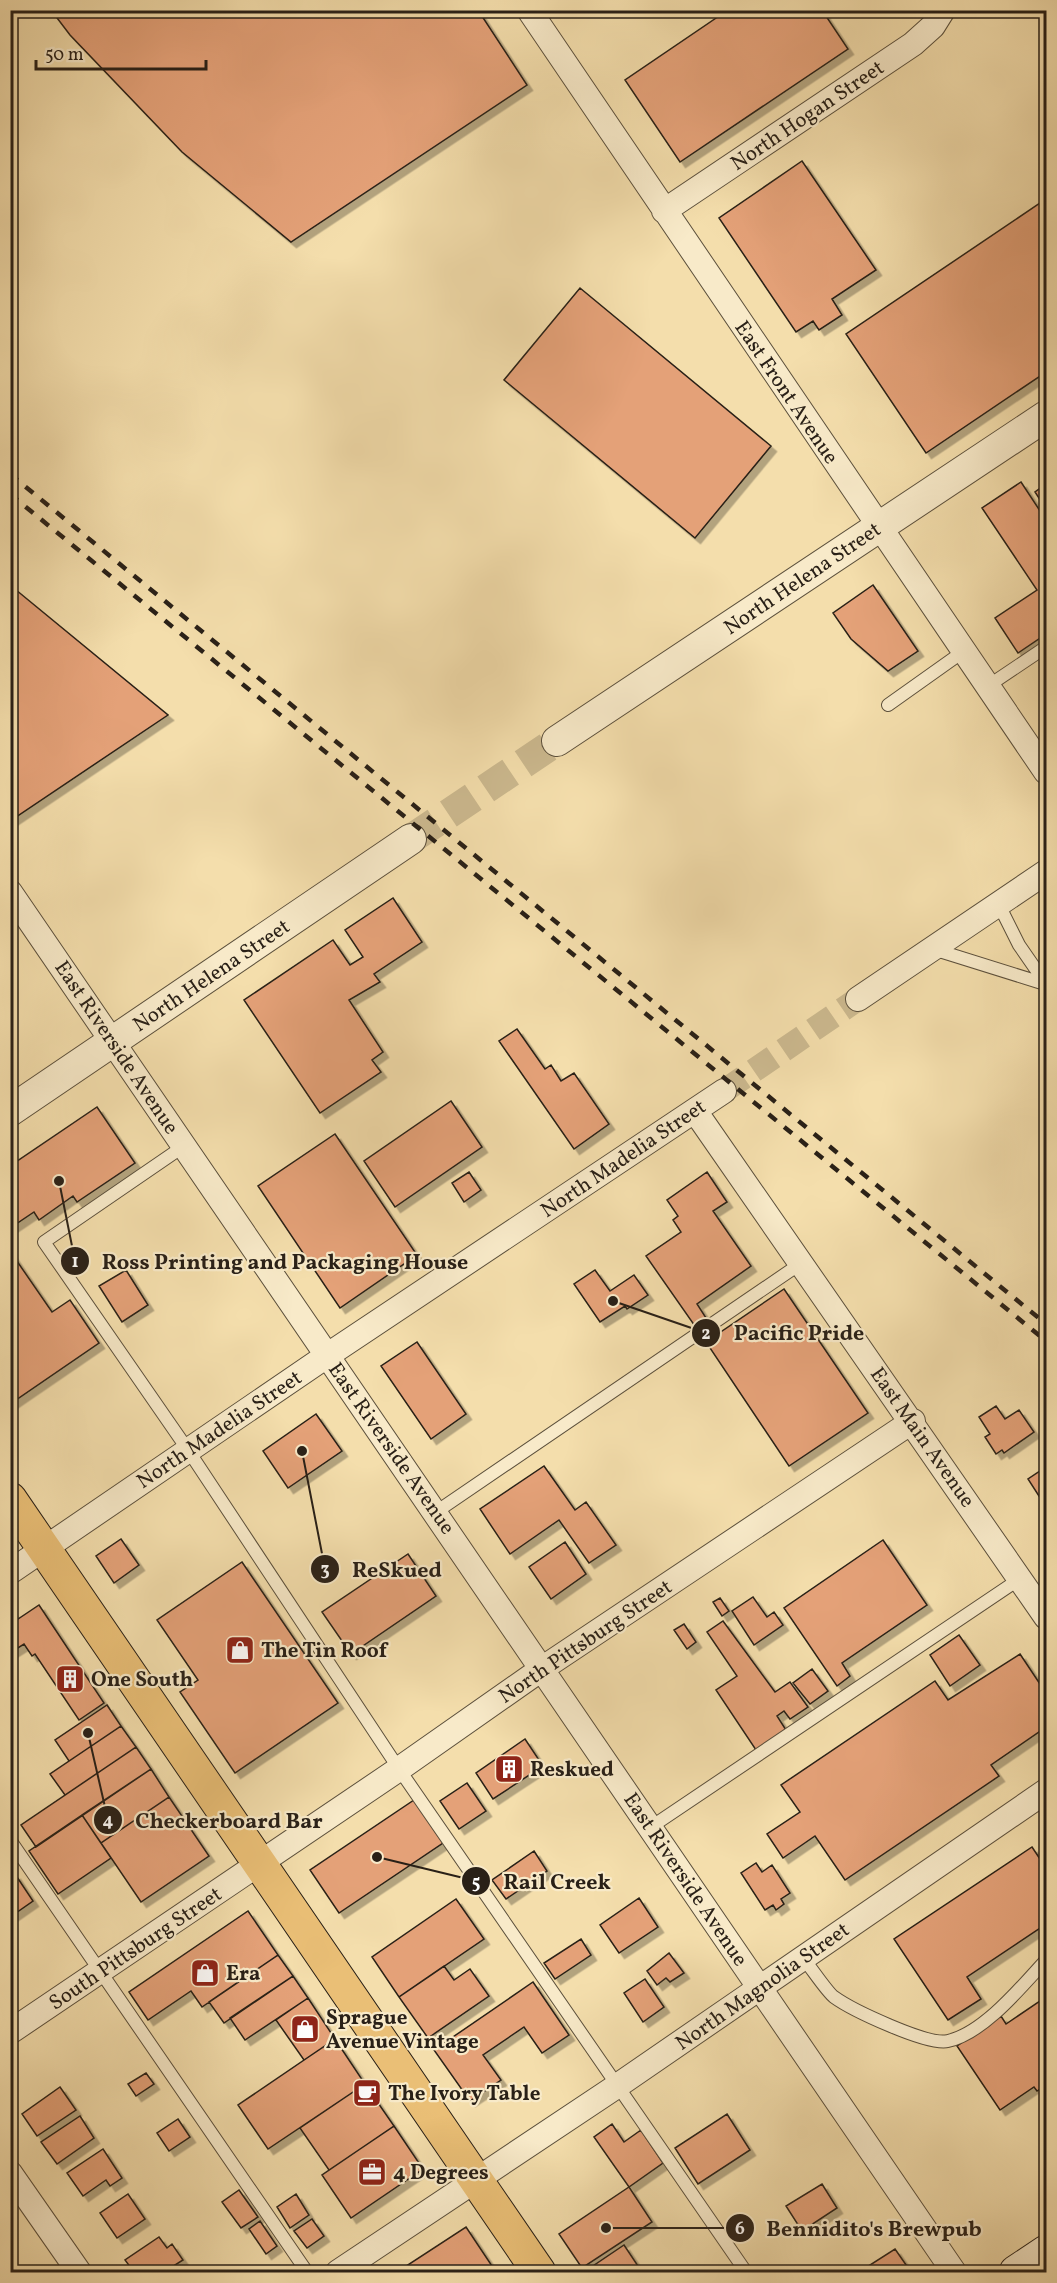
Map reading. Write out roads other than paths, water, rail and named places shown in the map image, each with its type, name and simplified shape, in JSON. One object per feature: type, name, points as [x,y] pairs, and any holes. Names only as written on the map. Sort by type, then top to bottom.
[{"type":"main road","points":[[10,1499],[539,2272]]},
{"type":"main road","points":[[1016,2272],[1047,2252]]},
{"type":"street","name":"East Front Avenue","points":[[529,10],[1047,772]]},
{"type":"street","name":"North Hogan Street","points":[[664,211],[913,44],[927,32],[943,10]]},
{"type":"street","name":"North Helena Street","points":[[557,741],[1047,416]]},
{"type":"street","name":"North Helena Street","points":[[10,1111],[411,839]]},
{"type":"street","points":[[858,999],[1047,872]]},
{"type":"street","name":"East Riverside Avenue","points":[[10,892],[954,2272]]},
{"type":"street","name":"North Madelia Street","points":[[10,1572],[328,1355],[724,1091]]},
{"type":"street","name":"East Main Avenue","points":[[695,1111],[800,1264],[913,1421],[1047,1617]]},
{"type":"street","name":"North Pittsburg Street","points":[[260,1864],[543,1668],[913,1421]]},
{"type":"street","name":"North Magnolia Street","points":[[338,2272],[617,2086],[1047,1791]]},
{"type":"street","name":"South Pittsburg Street","points":[[10,2032],[260,1864]]},
{"type":"street","points":[[10,2173],[79,2272]]},
{"type":"lane","points":[[988,686],[1047,647]]},
{"type":"lane","points":[[888,705],[963,651]]},
{"type":"lane","points":[[998,903],[1019,945],[1046,984]]},
{"type":"lane","points":[[932,948],[1046,984]]},
{"type":"lane","points":[[184,1146],[44,1242],[188,1450],[399,1769],[746,2272]]},
{"type":"lane","points":[[436,1512],[800,1264]]},
{"type":"lane","points":[[651,1827],[1021,1578]]},
{"type":"lane","points":[[10,1840],[307,2272]]},
{"type":"lane","points":[[803,1958],[832,1996],[861,2012],[918,2036],[946,2042],[966,2034],[1002,2007],[1047,1960]]},
{"type":"tunnel","points":[[411,839],[557,741]]},
{"type":"tunnel","points":[[724,1091],[858,999]]},
{"type":"railway","points":[[10,474],[1046,1324]]},
{"type":"railway","points":[[10,494],[1046,1341]]},
{"type":"place","name":"Ross Printing and Packaging House","points":[[59,1181]]},
{"type":"place","name":"Pacific Pride","points":[[613,1301]]},
{"type":"place","name":"ReSkued","points":[[302,1451]]},
{"type":"place","name":"The Tin Roof","points":[[240,1650]]},
{"type":"place","name":"One South","points":[[70,1679]]},
{"type":"place","name":"Checkerboard Bar","points":[[88,1733]]},
{"type":"place","name":"Reskued","points":[[509,1769]]},
{"type":"place","name":"Rail Creek","points":[[377,1857]]},
{"type":"place","name":"Era","points":[[205,1973]]},
{"type":"place","name":"Sprague Avenue Vintage","points":[[305,2029]]},
{"type":"place","name":"The Ivory Table","points":[[367,2093]]},
{"type":"place","name":"4 Degrees","points":[[372,2172]]},
{"type":"place","name":"Bennidito's Brewpub","points":[[606,2228]]}]
